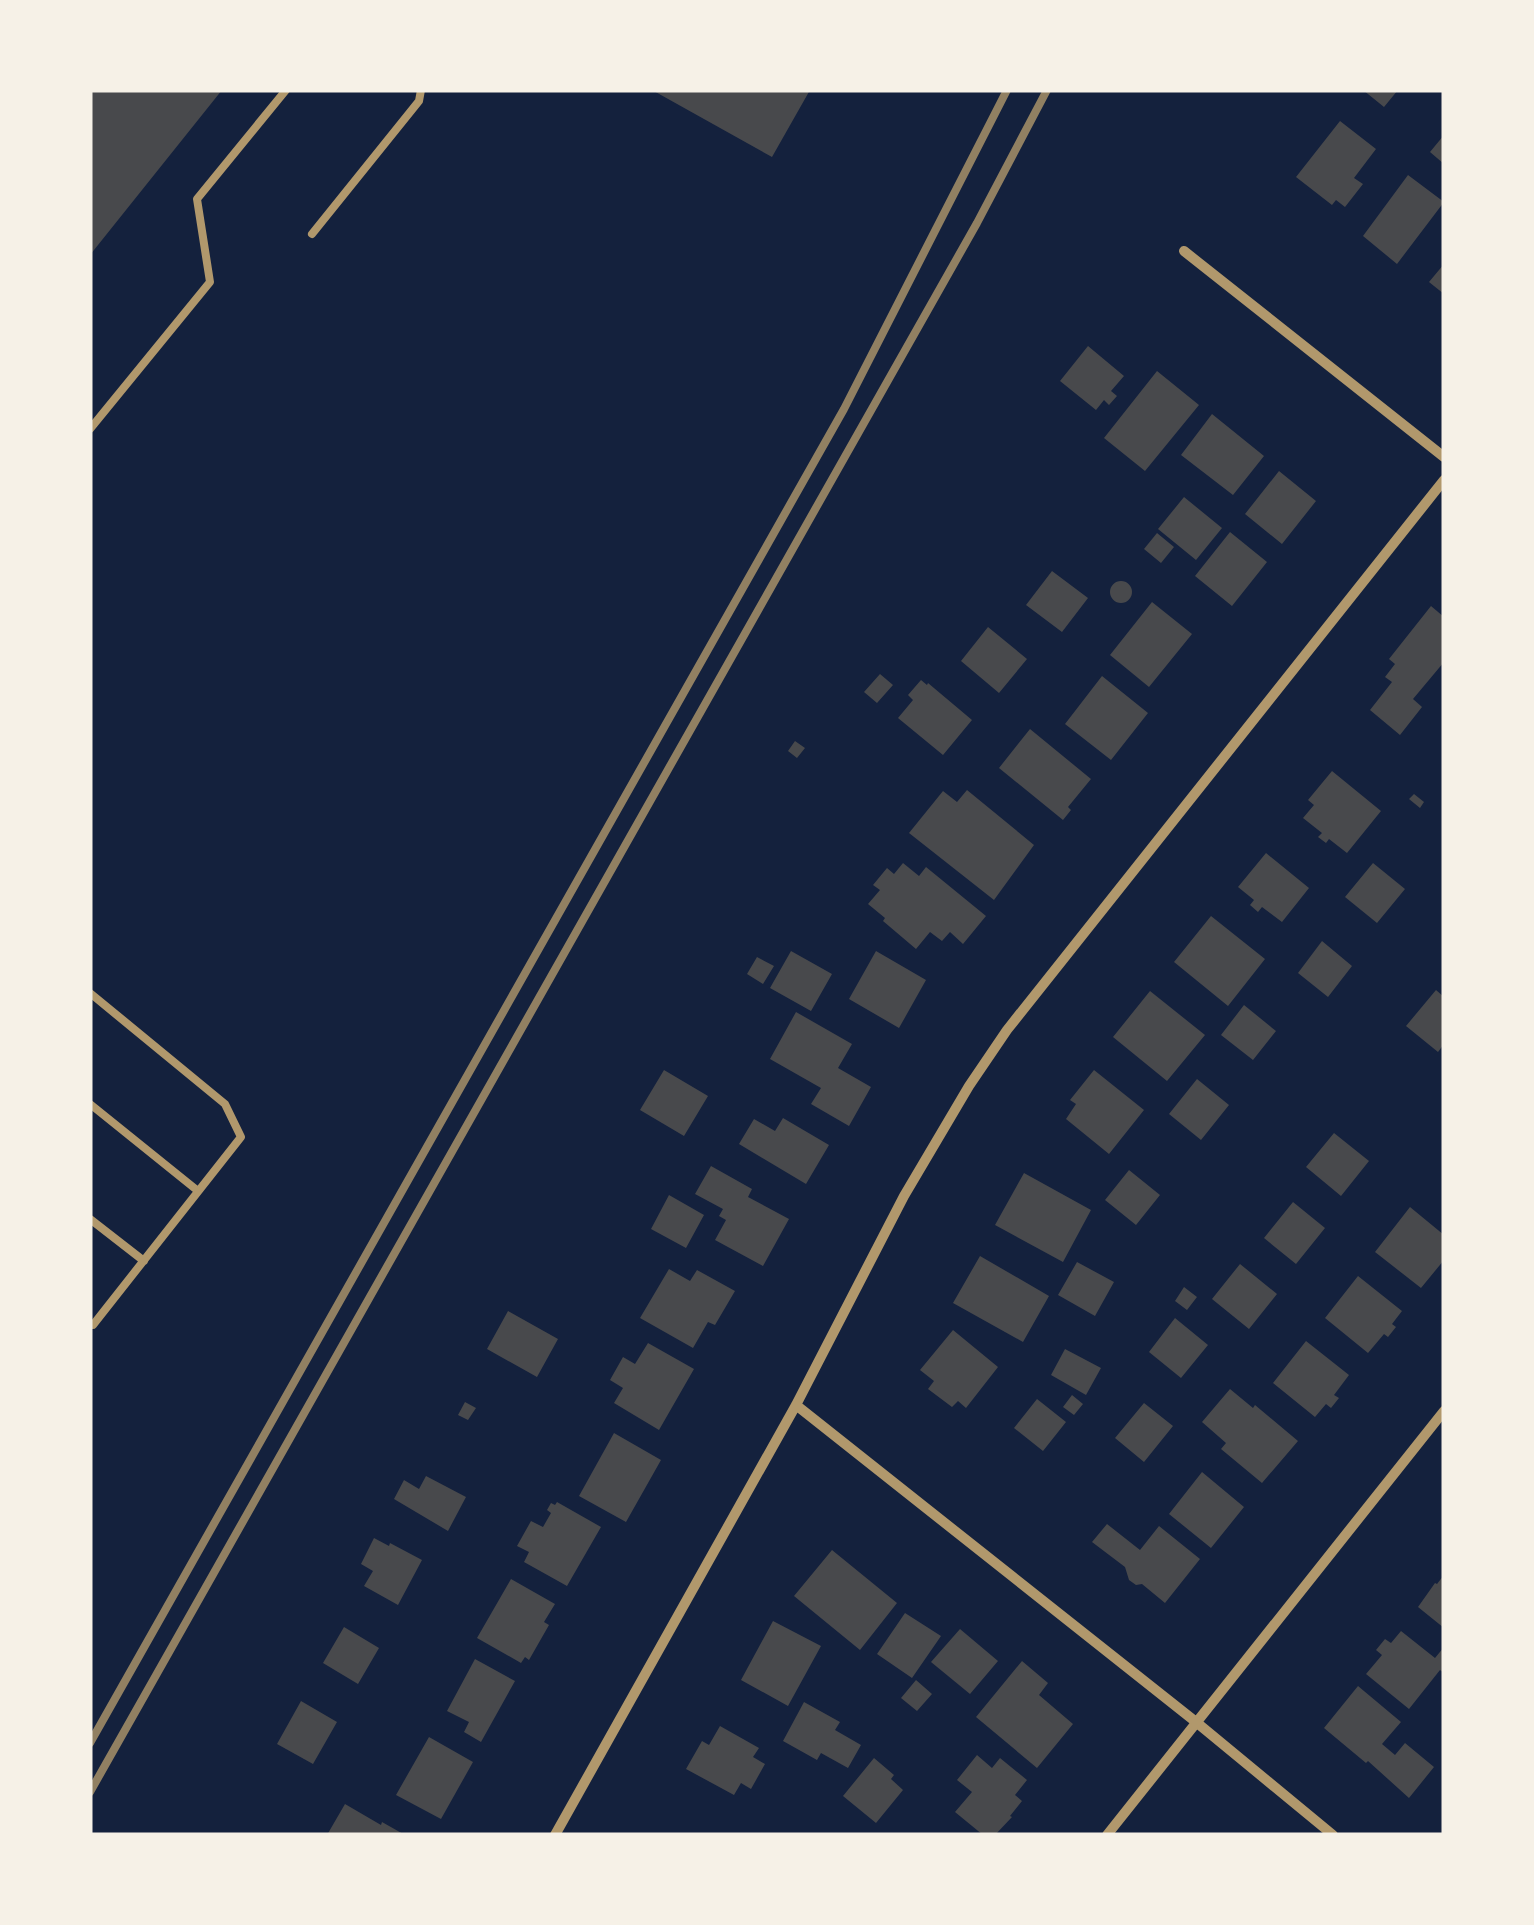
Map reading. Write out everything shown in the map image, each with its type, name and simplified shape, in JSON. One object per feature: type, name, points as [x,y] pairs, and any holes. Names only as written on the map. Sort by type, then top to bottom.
[{"type":"street","points":[[1184,252],[1444,457]]},
{"type":"street","points":[[555,1835],[796,1405],[904,1196],[969,1086],[1006,1030],[1444,480]]},
{"type":"street","points":[[796,1405],[1333,1835]]},
{"type":"street","points":[[1107,1835],[1444,1411]]},
{"type":"lane","points":[[90,429],[210,282],[196,199],[286,90]]},
{"type":"lane","points":[[312,234],[420,101],[420,90]]},
{"type":"lane","points":[[90,992],[225,1104],[241,1138],[94,1326],[90,1326]]},
{"type":"lane","points":[[90,1104],[198,1191]]},
{"type":"lane","points":[[90,1219],[144,1261]]},
{"type":"building","points":[[90,90],[222,90],[90,255]]},
{"type":"building","points":[[652,90],[810,90],[772,157]]},
{"type":"building","points":[[1363,90],[1398,90],[1384,107]]},
{"type":"building","points":[[1340,121],[1376,149],[1354,178],[1363,184],[1345,207],[1336,200],[1332,205],[1296,177]]},
{"type":"building","points":[[1444,135],[1444,164],[1430,152]]},
{"type":"building","points":[[1408,175],[1444,202],[1397,264],[1363,236]]},
{"type":"building","points":[[1444,264],[1444,294],[1429,282]]},
{"type":"building","points":[[1088,346],[1124,376],[1111,391],[1117,396],[1109,405],[1104,400],[1096,410],[1060,381]]},
{"type":"building","points":[[1157,371],[1199,405],[1145,471],[1104,438]]},
{"type":"building","points":[[1212,414],[1264,456],[1233,495],[1181,455]]},
{"type":"building","points":[[1279,471],[1316,501],[1282,544],[1245,514]]},
{"type":"building","points":[[1184,497],[1222,528],[1196,560],[1158,529]]},
{"type":"building","points":[[1230,532],[1267,562],[1232,606],[1195,576]]},
{"type":"building","points":[[1157,533],[1174,547],[1161,563],[1144,549]]},
{"type":"building","points":[[1052,571],[1088,598],[1062,632],[1026,605]]},
{"type":"building","points":[[1121,581],[1129,584],[1129,600],[1121,603],[1113,600],[1110,592],[1113,584]]},
{"type":"building","points":[[1152,602],[1192,634],[1149,687],[1110,655]]},
{"type":"building","points":[[1431,606],[1444,617],[1444,662],[1413,699],[1422,707],[1400,735],[1370,710],[1392,682],[1385,677],[1395,664],[1389,659]]},
{"type":"building","points":[[988,627],[1027,659],[999,693],[961,661]]},
{"type":"building","points":[[880,674],[893,685],[877,703],[864,692]]},
{"type":"building","points":[[1102,676],[1148,713],[1111,760],[1065,724]]},
{"type":"building","points":[[921,680],[972,720],[943,755],[898,718],[913,700],[908,695]]},
{"type":"building","points":[[1030,729],[1091,779],[1068,807],[1071,810],[1063,820],[999,768]]},
{"type":"building","points":[[795,741],[805,748],[797,758],[788,751]]},
{"type":"building","points":[[1332,771],[1381,811],[1347,853],[1329,839],[1326,843],[1318,837],[1322,833],[1303,818],[1314,805],[1308,800]]},
{"type":"building","points":[[967,790],[1034,845],[994,900],[909,833],[943,791],[957,802]]},
{"type":"building","points":[[1414,794],[1424,802],[1420,808],[1409,799]]},
{"type":"building","points":[[1266,853],[1309,888],[1282,922],[1262,907],[1258,912],[1250,905],[1254,900],[1238,887]]},
{"type":"building","points":[[903,863],[919,876],[926,867],[986,916],[963,944],[950,932],[942,941],[930,932],[916,949],[868,904],[880,890],[873,885],[887,868],[894,874]]},
{"type":"building","points":[[1373,863],[1405,889],[1377,923],[1345,897]]},
{"type":"building","points":[[1211,916],[1265,959],[1228,1006],[1174,962]]},
{"type":"building","points":[[1322,941],[1352,966],[1328,997],[1298,973]]},
{"type":"building","points":[[791,951],[832,974],[811,1011],[770,988]]},
{"type":"building","points":[[876,951],[926,980],[899,1028],[849,999]]},
{"type":"building","points":[[757,957],[774,966],[763,984],[747,974]]},
{"type":"building","points":[[1436,990],[1444,997],[1444,1044],[1438,1052],[1406,1026]]},
{"type":"building","points":[[1150,991],[1205,1035],[1167,1081],[1113,1037]]},
{"type":"building","points":[[1244,1005],[1276,1031],[1253,1060],[1221,1035]]},
{"type":"building","points":[[796,1012],[852,1044],[838,1068],[871,1087],[849,1126],[811,1104],[821,1088],[770,1059]]},
{"type":"building","points":[[664,1070],[708,1096],[684,1136],[640,1110]]},
{"type":"building","points":[[1094,1070],[1144,1110],[1109,1154],[1066,1119],[1076,1104],[1070,1100]]},
{"type":"building","points":[[1197,1079],[1229,1105],[1201,1140],[1169,1114]]},
{"type":"building","points":[[783,1118],[829,1145],[806,1184],[739,1144],[754,1119],[775,1131]]},
{"type":"building","points":[[1334,1133],[1369,1161],[1341,1196],[1306,1167]]},
{"type":"building","points":[[711,1166],[752,1189],[748,1197],[789,1219],[763,1266],[715,1240],[726,1220],[719,1216],[723,1209],[695,1194]]},
{"type":"building","points":[[1129,1170],[1160,1195],[1136,1225],[1105,1200]]},
{"type":"building","points":[[1024,1173],[1091,1210],[1063,1262],[995,1225]]},
{"type":"building","points":[[669,1195],[704,1215],[686,1248],[651,1229]]},
{"type":"building","points":[[1293,1202],[1325,1228],[1296,1264],[1264,1238]]},
{"type":"building","points":[[1410,1207],[1444,1235],[1444,1260],[1421,1288],[1375,1252]]},
{"type":"building","points":[[980,1256],[1049,1296],[1023,1342],[953,1303]]},
{"type":"building","points":[[1077,1262],[1114,1282],[1095,1316],[1058,1295]]},
{"type":"building","points":[[1240,1264],[1277,1294],[1249,1329],[1212,1299]]},
{"type":"building","points":[[669,1269],[690,1281],[697,1270],[735,1291],[715,1325],[708,1322],[693,1348],[640,1318]]},
{"type":"building","points":[[1358,1276],[1402,1311],[1388,1337],[1384,1334],[1368,1353],[1325,1318]]},
{"type":"building","points":[[1184,1287],[1197,1297],[1187,1310],[1175,1301]]},
{"type":"building","points":[[508,1311],[558,1339],[537,1377],[487,1349]]},
{"type":"building","points":[[1175,1318],[1208,1345],[1181,1378],[1149,1352]]},
{"type":"building","points":[[953,1330],[998,1367],[966,1408],[958,1401],[952,1407],[928,1389],[934,1381],[920,1370]]},
{"type":"building","points":[[1306,1341],[1349,1375],[1334,1395],[1339,1398],[1331,1408],[1326,1404],[1315,1417],[1273,1383]]},
{"type":"building","points":[[648,1343],[694,1369],[659,1430],[614,1403],[623,1388],[610,1380],[623,1357],[635,1364]]},
{"type":"building","points":[[1065,1349],[1101,1368],[1086,1395],[1051,1375]]},
{"type":"building","points":[[1230,1389],[1298,1441],[1262,1483],[1221,1449],[1226,1443],[1202,1422]]},
{"type":"building","points":[[1072,1395],[1083,1404],[1074,1415],[1063,1407]]},
{"type":"building","points":[[1037,1399],[1066,1422],[1043,1451],[1014,1428]]},
{"type":"building","points":[[465,1402],[476,1408],[468,1420],[458,1415]]},
{"type":"building","points":[[1144,1403],[1173,1426],[1144,1462],[1115,1438]]},
{"type":"building","points":[[614,1433],[661,1460],[626,1522],[579,1496]]},
{"type":"building","points":[[1202,1472],[1244,1507],[1211,1548],[1169,1514]]},
{"type":"building","points":[[426,1476],[466,1497],[448,1531],[394,1499],[404,1480],[419,1489]]},
{"type":"building","points":[[557,1502],[601,1527],[567,1586],[524,1562],[529,1552],[517,1546],[531,1521],[543,1527],[551,1513],[547,1510]]},
{"type":"building","points":[[1107,1524],[1140,1550],[1159,1526],[1200,1559],[1165,1603],[1142,1584],[1129,1580],[1125,1567],[1092,1542]]},
{"type":"building","points":[[374,1538],[422,1560],[398,1605],[364,1586],[373,1571],[361,1564]]},
{"type":"building","points":[[832,1550],[897,1603],[860,1650],[794,1596]]},
{"type":"building","points":[[1444,1575],[1444,1628],[1418,1607]]},
{"type":"building","points":[[511,1579],[555,1604],[544,1622],[549,1625],[529,1660],[525,1657],[521,1663],[477,1638]]},
{"type":"building","points":[[905,1613],[941,1636],[912,1678],[877,1654]]},
{"type":"building","points":[[773,1621],[821,1646],[788,1706],[741,1680]]},
{"type":"building","points":[[344,1627],[379,1648],[358,1684],[323,1663]]},
{"type":"building","points":[[960,1629],[998,1661],[970,1694],[931,1662]]},
{"type":"building","points":[[1401,1631],[1435,1658],[1444,1647],[1444,1673],[1440,1670],[1409,1709],[1366,1674],[1382,1655],[1376,1650],[1385,1639],[1391,1643]]},
{"type":"building","points":[[475,1659],[515,1681],[481,1742],[464,1732],[469,1722],[447,1711]]},
{"type":"building","points":[[1022,1661],[1048,1683],[1039,1695],[1073,1724],[1037,1768],[976,1717]]},
{"type":"building","points":[[916,1680],[932,1694],[917,1711],[901,1698]]},
{"type":"building","points":[[1358,1686],[1401,1722],[1382,1744],[1395,1755],[1405,1743],[1434,1767],[1409,1798],[1324,1728]]},
{"type":"building","points":[[301,1701],[337,1722],[313,1764],[277,1744]]},
{"type":"building","points":[[804,1702],[840,1722],[835,1730],[861,1745],[848,1768],[821,1753],[817,1760],[783,1741]]},
{"type":"building","points":[[720,1726],[759,1748],[753,1757],[765,1764],[751,1789],[741,1783],[734,1795],[686,1769],[702,1741],[709,1745]]},
{"type":"building","points":[[429,1737],[473,1762],[441,1819],[396,1795]]},
{"type":"building","points":[[977,1755],[992,1768],[1000,1758],[1027,1780],[1015,1795],[1022,1801],[995,1835],[983,1835],[955,1812],[972,1792],[957,1780]]},
{"type":"building","points":[[874,1758],[894,1775],[891,1779],[903,1790],[876,1823],[843,1796]]},
{"type":"building","points":[[345,1804],[381,1825],[382,1822],[405,1835],[327,1835]]},
{"type":"railway","points":[[90,1743],[844,409],[1007,90]]},
{"type":"railway","points":[[90,1792],[977,223],[1047,90]]}]
